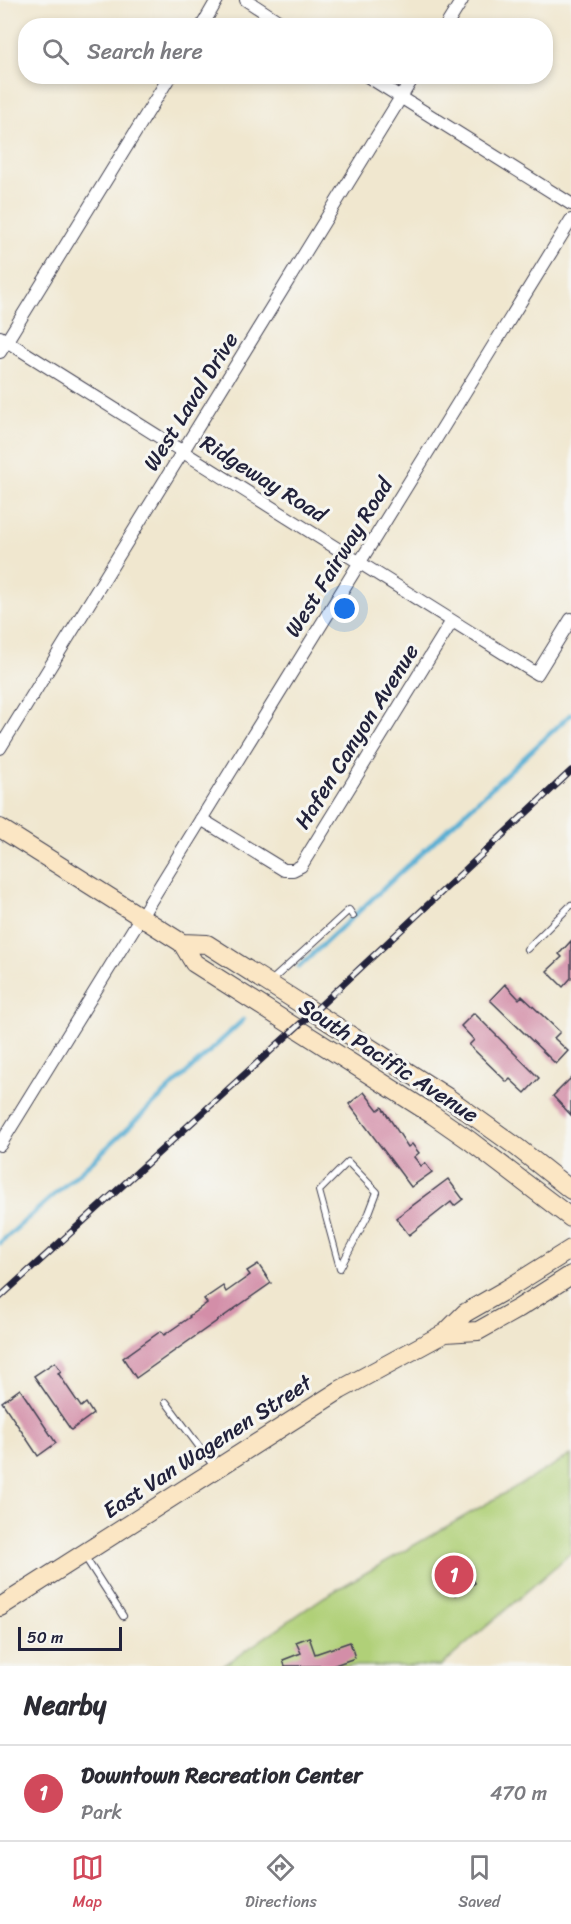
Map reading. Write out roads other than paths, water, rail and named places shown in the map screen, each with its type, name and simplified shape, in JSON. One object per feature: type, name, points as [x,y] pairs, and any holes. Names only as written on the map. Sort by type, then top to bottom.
[{"type":"street","points":[[207,18],[218,0]]},
{"type":"street","points":[[246,0],[274,18]]},
{"type":"street","points":[[451,18],[462,0]]},
{"type":"street","points":[[2,343],[165,84]]},
{"type":"street","points":[[380,84],[571,204]]},
{"type":"street","name":"West Laval Drive","points":[[0,748],[409,84]]},
{"type":"street","name":"West Fairway Road","points":[[0,1145],[571,220]]},
{"type":"street","name":"Ridgeway Road","points":[[2,343],[183,452],[537,674],[571,619]]},
{"type":"street","name":"Hafen Canyon Avenue","points":[[201,819],[284,870],[293,870],[301,866],[452,621]]},
{"type":"street","name":"South Pacific Avenue","points":[[0,828],[182,943],[194,963],[433,1115],[571,1218]]},
{"type":"street","name":"South Pacific Avenue","points":[[182,943],[207,944],[447,1097],[518,1148],[571,1190]]},
{"type":"street","name":"East Van Wagenen Street","points":[[0,1607],[340,1390],[445,1333],[465,1313],[571,1249]]},
{"type":"street","name":"East Van Wagenen Street","points":[[445,1333],[478,1331],[571,1275]]},
{"type":"lane","points":[[527,949],[571,905]]},
{"type":"lane","points":[[268,984],[349,910],[353,916]]},
{"type":"lane","points":[[348,1162],[377,1192],[369,1213],[340,1268],[322,1202],[319,1191],[348,1162]]},
{"type":"lane","points":[[166,1402],[215,1469]]},
{"type":"lane","points":[[83,1554],[123,1616]]},
{"type":"waterway","points":[[299,967],[571,714]]},
{"type":"waterway","points":[[0,1243],[100,1154],[243,1020]]},
{"type":"railway","points":[[0,1297],[322,1004],[571,771]]},
{"type":"place","name":"Downtown Recreation Center","points":[[454,1575]]}]
